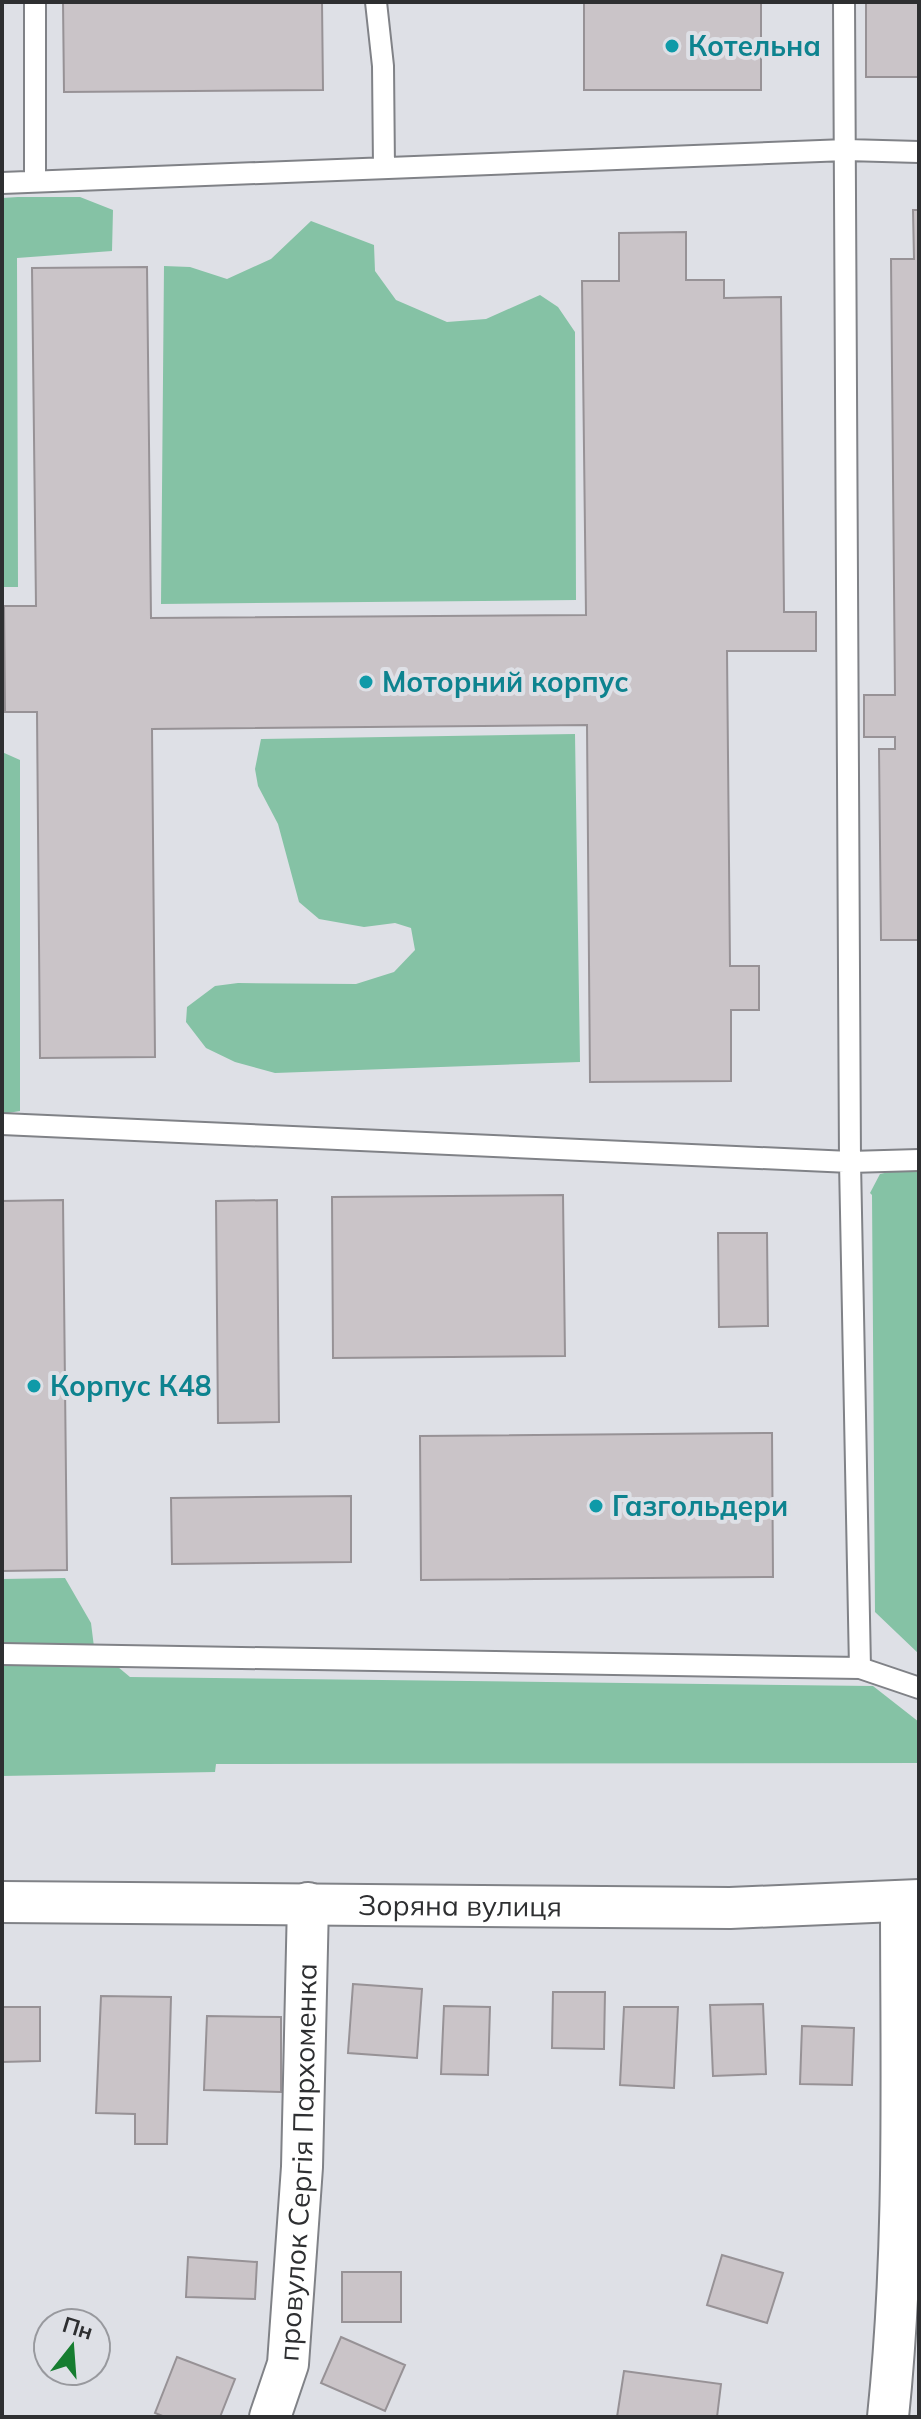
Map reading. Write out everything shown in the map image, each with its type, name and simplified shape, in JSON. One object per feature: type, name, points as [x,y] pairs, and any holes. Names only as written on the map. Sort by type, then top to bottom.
[{"type":"street","name":"Зоряна вулиця","points":[[2,1902],[730,1908],[910,1900]]},
{"type":"street","points":[[888,2417],[896,2335],[901,2219],[910,1900]]},
{"type":"street","name":"провулок Сергія Пархоменка","points":[[270,2417],[288,2364],[302,2167],[308,1903]]},
{"type":"lane","points":[[35,2],[35,181]]},
{"type":"lane","points":[[376,2],[383,66],[384,168]]},
{"type":"lane","points":[[844,2],[850,1162],[860,1668]]},
{"type":"lane","points":[[2,183],[846,150],[919,152]]},
{"type":"lane","points":[[2,1124],[850,1162],[919,1160]]},
{"type":"lane","points":[[2,1654],[860,1668],[919,1688]]},
{"type":"green space","points":[[80,197],[113,210],[112,251],[17,258],[18,587],[2,587],[2,198]]},
{"type":"green space","points":[[311,221],[374,245],[375,271],[396,300],[447,322],[486,319],[540,295],[558,307],[575,332],[576,600],[161,604],[164,266],[190,267],[227,279],[271,259]]},
{"type":"green space","points":[[575,734],[580,1062],[275,1073],[235,1062],[206,1048],[186,1022],[187,1007],[215,986],[238,983],[356,984],[394,972],[415,950],[411,928],[395,923],[364,927],[319,919],[299,902],[278,824],[258,786],[255,769],[261,739]]},
{"type":"green space","points":[[2,752],[20,760],[20,1111],[2,1114]]},
{"type":"green space","points":[[919,1170],[919,1654],[875,1612],[870,1193],[880,1174]]},
{"type":"green space","points":[[65,1578],[91,1623],[94,1647],[130,1677],[873,1686],[919,1722],[919,1763],[216,1764],[215,1772],[2,1776],[2,1579]]},
{"type":"building","points":[[63,2],[322,2],[323,90],[64,92]]},
{"type":"building","name":"Котельна","points":[[584,2],[761,2],[761,90],[584,90]]},
{"type":"building","points":[[866,2],[919,2],[919,77],[866,77]]},
{"type":"building","points":[[913,210],[919,210],[919,940],[881,940],[879,749],[895,749],[895,737],[864,737],[864,695],[895,695],[891,259],[914,259]]},
{"type":"building","name":"Моторний корпус","points":[[686,232],[686,280],[724,280],[724,298],[781,297],[784,612],[816,612],[816,651],[727,651],[730,966],[759,966],[759,1010],[731,1010],[731,1081],[590,1082],[587,725],[152,729],[155,1057],[40,1058],[37,712],[5,712],[4,606],[36,606],[32,268],[147,267],[151,618],[586,615],[582,281],[619,281],[619,233]]},
{"type":"building","points":[[563,1195],[565,1356],[333,1358],[332,1197]]},
{"type":"building","name":"Корпус К48","points":[[63,1200],[67,1570],[2,1571],[2,1201]]},
{"type":"building","points":[[277,1200],[279,1422],[218,1423],[216,1201]]},
{"type":"building","points":[[718,1233],[767,1233],[768,1326],[719,1327]]},
{"type":"building","name":"Газгольдери","points":[[772,1433],[773,1577],[421,1580],[420,1436]]},
{"type":"building","points":[[351,1496],[351,1562],[172,1564],[171,1498]]},
{"type":"building","points":[[353,1984],[422,1989],[417,2058],[348,2053]]},
{"type":"building","points":[[553,1992],[605,1992],[604,2049],[552,2048]]},
{"type":"building","points":[[101,1996],[171,1997],[167,2144],[135,2144],[135,2114],[96,2113]]},
{"type":"building","points":[[763,2004],[766,2074],[713,2076],[710,2005]]},
{"type":"building","points":[[444,2006],[490,2007],[488,2075],[441,2074]]},
{"type":"building","points":[[2,2007],[40,2007],[40,2061],[2,2062]]},
{"type":"building","points":[[624,2007],[678,2007],[674,2088],[620,2085]]},
{"type":"building","points":[[207,2016],[281,2017],[281,2092],[204,2090]]},
{"type":"building","points":[[802,2026],[854,2028],[852,2085],[800,2084]]},
{"type":"building","points":[[722,2255],[783,2273],[767,2323],[707,2305]]},
{"type":"building","points":[[188,2257],[257,2262],[255,2299],[186,2297]]},
{"type":"building","points":[[342,2272],[401,2272],[401,2322],[342,2322]]},
{"type":"building","points":[[341,2337],[405,2365],[385,2411],[321,2383]]},
{"type":"building","points":[[177,2357],[235,2379],[220,2417],[165,2417],[155,2413]]},
{"type":"building","points":[[624,2371],[721,2384],[717,2417],[617,2417]]},
{"type":"place","name":"Котельна","points":[[672,46]]},
{"type":"place","name":"Моторний корпус","points":[[366,682]]},
{"type":"place","name":"Корпус К48","points":[[34,1386]]},
{"type":"place","name":"Газгольдери","points":[[596,1506]]}]
